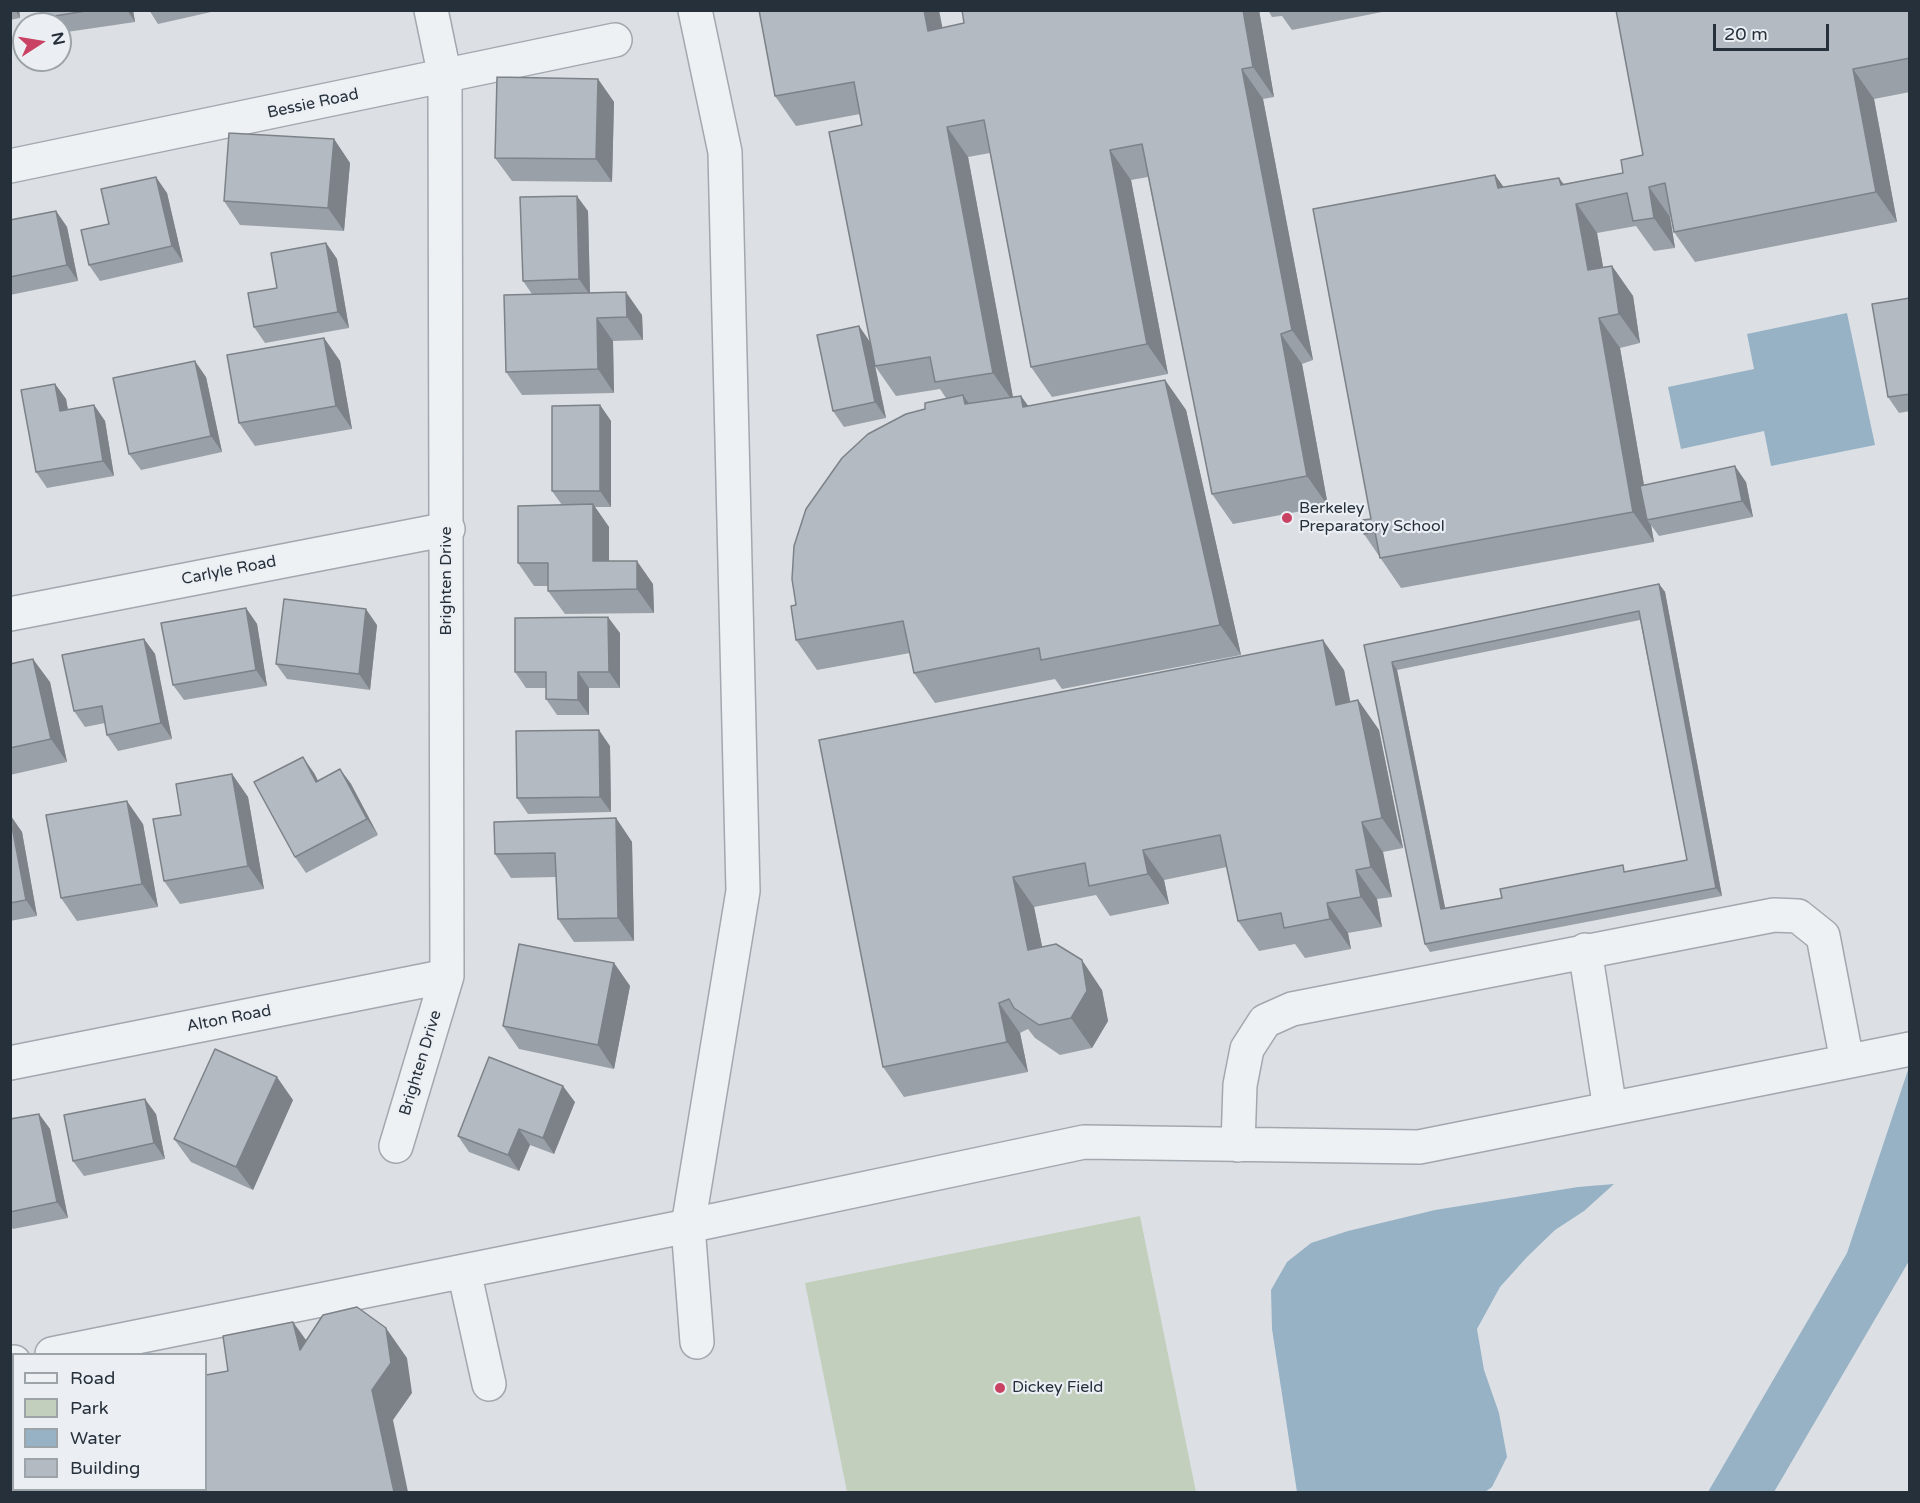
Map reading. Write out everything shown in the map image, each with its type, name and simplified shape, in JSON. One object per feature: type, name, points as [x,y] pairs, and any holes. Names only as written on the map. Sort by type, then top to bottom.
[{"type":"street","name":"Brighten Drive","points":[[396,1146],[447,976],[448,529],[445,77],[431,10]]},
{"type":"street","points":[[695,10],[725,152],[743,891],[688,1226],[697,1342]]},
{"type":"street","name":"Bessie Road","points":[[10,166],[615,40]]},
{"type":"street","name":"Carlyle Road","points":[[10,614],[448,529]]},
{"type":"street","points":[[1238,1145],[1240,1084],[1246,1049],[1265,1021],[1292,1009],[1585,950],[1774,915],[1798,916],[1823,936],[1847,1061]]},
{"type":"street","points":[[1585,950],[1610,1109]]},
{"type":"street","name":"Alton Road","points":[[10,1063],[447,976]]},
{"type":"street","points":[[57,1353],[688,1226],[1084,1142],[1419,1147],[1906,1049]]},
{"type":"street","points":[[464,1271],[489,1384]]},
{"type":"green space","name":"Dickey Field","points":[[1140,1216],[1196,1492],[847,1492],[805,1283]]},
{"type":"water","points":[[1847,313],[1875,445],[1771,466],[1764,431],[1681,449],[1668,387],[1754,369],[1747,334]]},
{"type":"water","points":[[1909,1067],[1909,1261],[1774,1492],[1708,1492],[1847,1253]]},
{"type":"water","points":[[1614,1184],[1584,1211],[1555,1230],[1527,1257],[1500,1287],[1477,1329],[1484,1370],[1499,1413],[1507,1457],[1492,1487],[1485,1492],[1297,1492],[1272,1329],[1271,1290],[1287,1262],[1311,1243],[1348,1231],[1435,1210],[1578,1187]]},
{"type":"building","points":[[41,10],[92,10],[72,13],[41,12]]},
{"type":"building","points":[[759,10],[924,10],[928,31],[964,23],[962,10],[1243,10],[1253,67],[1242,69],[1292,330],[1281,334],[1307,476],[1212,494],[1142,144],[1110,150],[1147,344],[1031,367],[984,120],[947,127],[993,373],[935,382],[930,357],[875,366],[829,132],[862,125],[854,82],[775,96]]},
{"type":"building","points":[[1616,10],[1910,10],[1910,58],[1853,69],[1876,192],[1674,232],[1665,183],[1649,187],[1654,218],[1633,221],[1627,193],[1576,204],[1588,270],[1612,266],[1619,314],[1599,318],[1633,512],[1380,558],[1375,532],[1364,534],[1362,520],[1371,519],[1313,209],[1495,175],[1498,188],[1559,178],[1561,185],[1623,173],[1621,160],[1643,155]]},
{"type":"building","points":[[497,77],[598,79],[596,159],[495,158]]},
{"type":"building","points":[[229,133],[334,139],[328,208],[224,201]]},
{"type":"building","points":[[156,177],[172,246],[89,265],[81,230],[109,224],[101,189]]},
{"type":"building","points":[[577,196],[579,279],[523,281],[520,197]]},
{"type":"building","points":[[56,211],[67,265],[10,277],[10,220]]},
{"type":"building","points":[[326,243],[338,312],[254,327],[248,293],[277,288],[271,253]]},
{"type":"building","points":[[626,292],[627,317],[597,318],[598,369],[506,372],[504,295]]},
{"type":"building","points":[[1910,298],[1910,394],[1888,397],[1872,304]]},
{"type":"building","points":[[859,326],[875,402],[833,411],[817,335]]},
{"type":"building","points":[[324,338],[336,406],[239,423],[227,355]]},
{"type":"building","points":[[195,361],[211,436],[129,454],[113,378]]},
{"type":"building","points":[[1165,380],[1220,625],[1041,660],[1039,648],[914,673],[903,621],[796,640],[791,606],[796,605],[792,579],[794,546],[806,509],[842,458],[868,434],[906,414],[925,409],[925,403],[963,395],[965,404],[1021,396],[1023,407]]},
{"type":"building","points":[[55,384],[60,411],[94,405],[103,461],[36,472],[21,390]]},
{"type":"building","points":[[600,405],[600,491],[552,491],[552,406]]},
{"type":"building","points":[[1735,466],[1742,501],[1647,520],[1640,486]]},
{"type":"building","points":[[593,504],[593,561],[637,561],[637,589],[548,591],[548,563],[518,563],[518,506]]},
{"type":"building","points":[[1659,584],[1716,888],[1425,944],[1364,645]],"holes":[[[1639,611],[1687,860],[1624,872],[1623,865],[1500,889],[1502,898],[1441,909],[1392,662]]]},
{"type":"building","points":[[284,599],[366,609],[359,674],[276,664]]},
{"type":"building","points":[[246,608],[256,670],[173,685],[161,623]]},
{"type":"building","points":[[608,617],[609,672],[578,672],[578,700],[546,699],[546,672],[515,672],[515,618]]},
{"type":"building","points":[[144,639],[161,723],[107,735],[102,706],[74,711],[62,655]]},
{"type":"building","points":[[1323,640],[1336,705],[1358,700],[1382,818],[1362,822],[1371,867],[1356,870],[1361,897],[1327,903],[1330,919],[1284,928],[1281,913],[1238,921],[1220,835],[1143,850],[1148,874],[1089,886],[1085,863],[1013,877],[1028,950],[1056,944],[1082,960],[1087,991],[1071,1018],[1039,1025],[1014,1008],[1009,999],[999,1003],[1007,1042],[883,1067],[819,740]]},
{"type":"building","points":[[33,659],[51,739],[10,748],[10,664]]},
{"type":"building","points":[[599,730],[600,797],[517,798],[516,731]]},
{"type":"building","points":[[303,757],[316,782],[340,769],[367,819],[295,857],[254,782]]},
{"type":"building","points":[[232,774],[248,866],[164,881],[153,819],[181,815],[176,784]]},
{"type":"building","points":[[127,801],[142,884],[61,898],[46,815]]},
{"type":"building","points":[[10,816],[26,900],[10,903]]},
{"type":"building","points":[[616,818],[618,918],[558,919],[555,853],[495,854],[494,822]]},
{"type":"building","points":[[519,944],[614,963],[598,1045],[503,1026]]},
{"type":"building","points":[[215,1049],[277,1077],[236,1167],[174,1139]]},
{"type":"building","points":[[489,1057],[563,1086],[543,1138],[519,1129],[508,1155],[458,1136]]},
{"type":"building","points":[[145,1099],[154,1143],[73,1161],[64,1115]]},
{"type":"building","points":[[39,1114],[57,1202],[10,1212],[10,1119]]},
{"type":"building","points":[[357,1307],[386,1328],[391,1363],[372,1390],[394,1492],[68,1492],[207,1491],[207,1375],[228,1371],[223,1336],[293,1322],[300,1350],[323,1315]]},
{"type":"place","name":"Berkeley Preparatory School","points":[[1287,518]]},
{"type":"place","name":"Dickey Field","points":[[1000,1388]]}]
